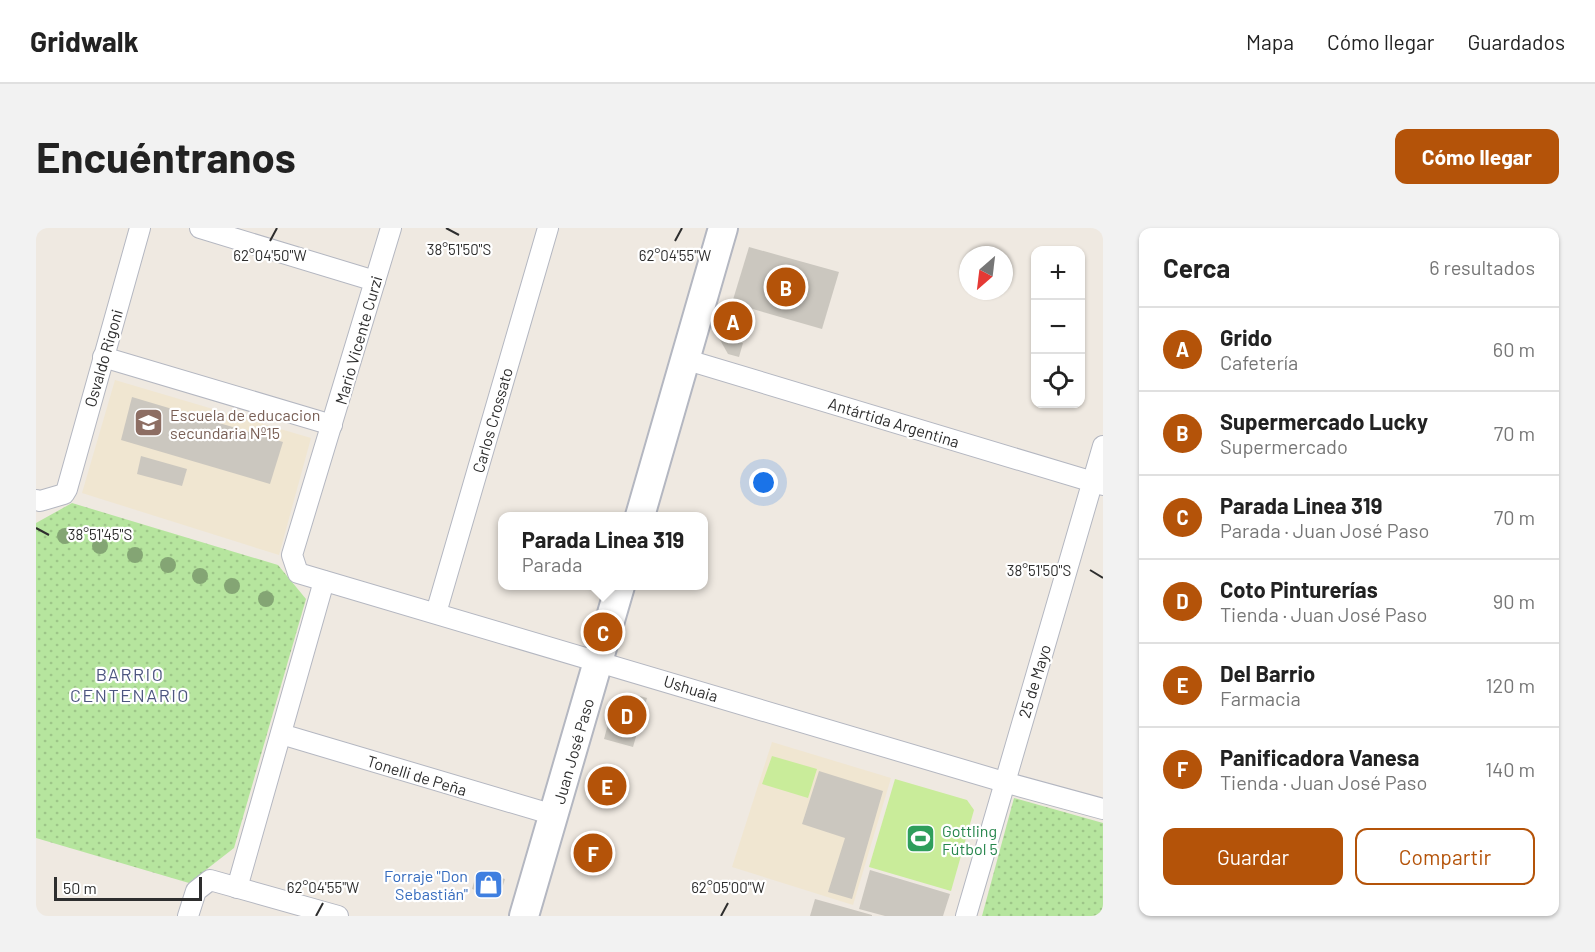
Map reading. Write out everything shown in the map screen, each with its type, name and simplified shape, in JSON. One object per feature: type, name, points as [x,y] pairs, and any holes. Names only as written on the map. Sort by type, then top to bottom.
[{"type":"main road","points":[[641,512],[723,228]]},
{"type":"main road","name":"Juan José Paso","points":[[524,916],[619,590]]},
{"type":"street","name":"Osvaldo Rigoni","points":[[36,500],[40,501],[64,494],[67,489],[140,228]]},
{"type":"street","points":[[200,228],[375,281]]},
{"type":"street","name":"Mario Vicente Curzi","points":[[292,555],[391,228]]},
{"type":"street","name":"Carlos Crossato","points":[[436,613],[548,228]]},
{"type":"street","points":[[103,357],[333,425]]},
{"type":"street","name":"Antártida Argentina","points":[[684,359],[1098,484]]},
{"type":"street","name":"25 de Mayo","points":[[966,916],[1004,782],[1098,484],[1103,446]]},
{"type":"street","name":"Ushuaia","points":[[292,555],[298,573],[1004,782],[1103,809]]},
{"type":"street","points":[[237,888],[324,580]]},
{"type":"street","name":"Tonelli de Peña","points":[[281,734],[554,815]]},
{"type":"street","points":[[188,916],[196,891],[210,880],[338,916]]},
{"type":"shaded area","points":[[115,380],[311,438],[279,555],[82,493]]},
{"type":"shaded area","points":[[772,742],[891,778],[853,905],[732,867]]},
{"type":"green space","points":[[72,503],[278,565],[306,599],[234,848],[189,883],[36,838],[36,523]]},
{"type":"green space","points":[[772,756],[817,769],[808,798],[762,784]]},
{"type":"green space","name":"Gottling Fútbol 5","points":[[895,779],[967,800],[974,810],[951,891],[869,867]]},
{"type":"green space","points":[[1014,798],[1103,823],[1103,916],[982,916]]},
{"type":"building","points":[[749,247],[839,272],[822,329],[732,303]]},
{"type":"building","points":[[719,338],[743,343],[739,357],[728,354]]},
{"type":"building","points":[[132,397],[283,442],[270,484],[121,440]]},
{"type":"building","points":[[141,456],[187,469],[182,486],[137,474]]},
{"type":"building","points":[[633,694],[647,698],[637,731],[610,723],[614,706]]},
{"type":"building","points":[[608,724],[637,733],[633,747],[604,739]]},
{"type":"building","points":[[819,771],[883,791],[852,899],[828,892],[845,838],[802,824]]},
{"type":"building","points":[[583,842],[607,851],[604,863],[579,854]]},
{"type":"building","points":[[870,870],[950,894],[943,916],[885,916],[859,909]]},
{"type":"building","name":"Forraje \"Don Sebastián\"","points":[[477,871],[505,879],[499,898],[472,889]]},
{"type":"building","points":[[815,899],[872,915],[872,916],[810,916]]},
{"type":"place","name":"Supermercado Lucky","points":[[786,287]]},
{"type":"place","name":"Grido","points":[[733,321]]},
{"type":"place","name":"Escuela de educacion secundaria Nº15","points":[[149,423]]},
{"type":"place","name":"Parada Linea 319","points":[[603,632]]},
{"type":"place","name":"Coto Pinturerías","points":[[627,715]]},
{"type":"place","name":"Del Barrio","points":[[607,786]]},
{"type":"place","name":"Gottling Fútbol 5","points":[[921,839]]},
{"type":"place","name":"Panificadora Vanesa","points":[[593,853]]},
{"type":"place","name":"Forraje \"Don Sebastián\"","points":[[489,884]]},
{"type":"district","name":"BARRIO CENTENARIO","points":[[130,684]]}]
